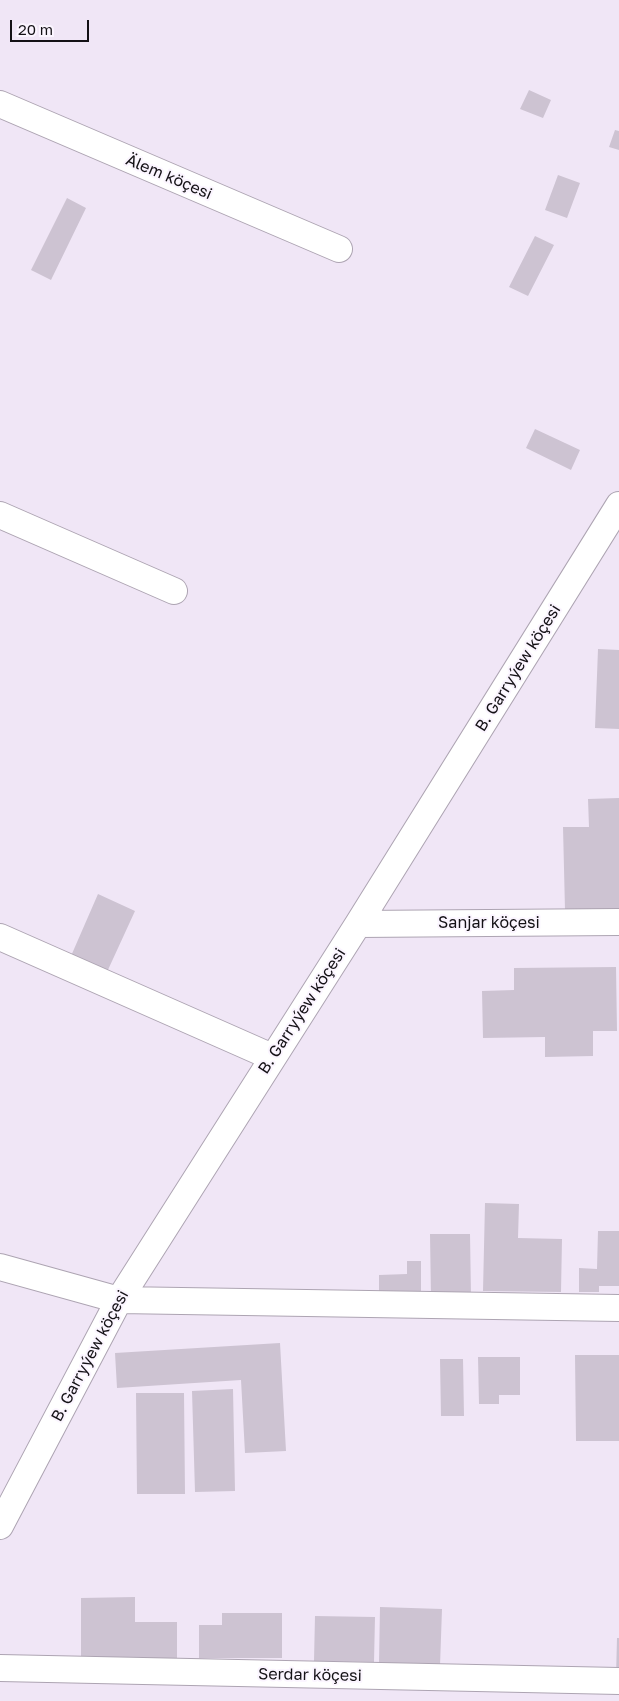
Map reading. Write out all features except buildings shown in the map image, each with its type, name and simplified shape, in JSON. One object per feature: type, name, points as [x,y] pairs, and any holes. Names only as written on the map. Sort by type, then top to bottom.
[{"type":"street","name":"Älem köçesi","points":[[0,104],[339,249]]},
{"type":"street","name":"B. Garryýew köçesi","points":[[0,1526],[118,1300],[358,924],[619,505]]},
{"type":"street","points":[[0,515],[174,591]]},
{"type":"street","name":"Sanjar köçesi","points":[[358,924],[619,922]]},
{"type":"street","points":[[0,937],[272,1057]]},
{"type":"street","points":[[0,1267],[118,1300],[619,1308]]},
{"type":"street","name":"Serdar köçesi","points":[[0,1668],[619,1681]]}]
